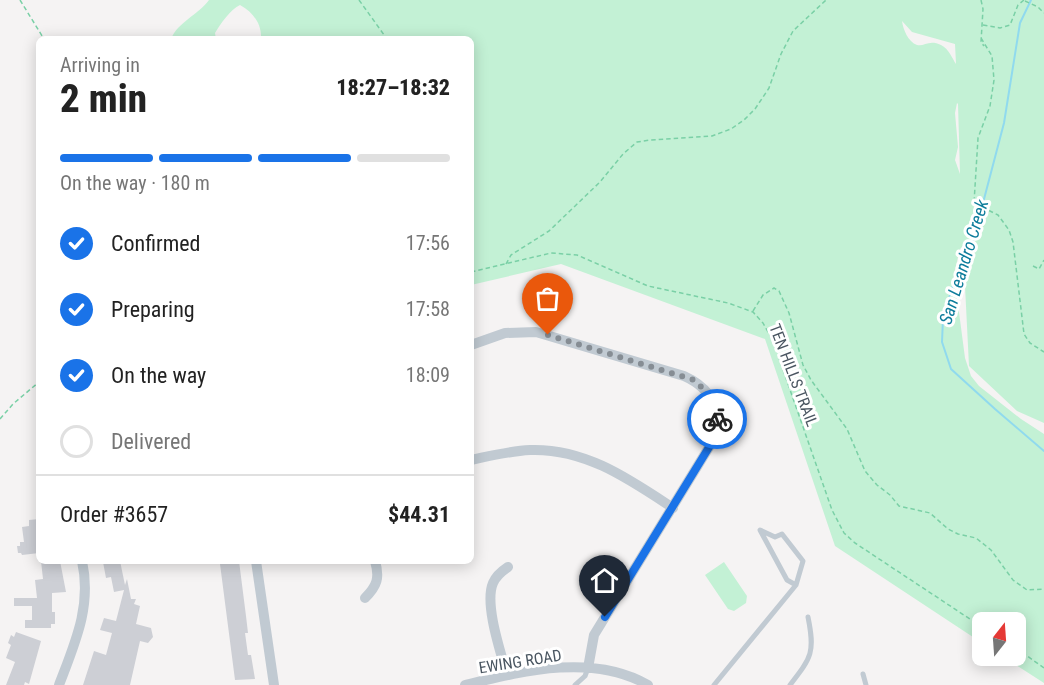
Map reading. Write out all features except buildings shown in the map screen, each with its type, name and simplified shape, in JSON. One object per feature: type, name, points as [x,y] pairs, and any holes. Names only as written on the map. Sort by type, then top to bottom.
[{"type":"street","points":[[474,344],[505,333],[536,333],[694,380],[708,393],[716,409],[717,427],[711,444],[594,635],[588,668]]},
{"type":"street","points":[[474,459],[528,450],[567,453],[604,466],[673,508]]},
{"type":"street","points":[[60,685],[83,618],[86,585],[82,564]]},
{"type":"street","points":[[256,564],[274,685]]},
{"type":"street","points":[[365,598],[377,584],[379,576],[376,564]]},
{"type":"street","points":[[507,675],[491,608],[490,592],[496,577],[508,567]]},
{"type":"street","name":"EWING ROAD","points":[[465,685],[507,675],[554,668],[588,668],[618,673],[648,685]]},
{"type":"lane","points":[[714,685],[796,585],[803,561],[782,534],[774,537],[760,530],[787,580],[796,585]]},
{"type":"lane","points":[[790,685],[811,655],[812,639],[808,617]]},
{"type":"lane","points":[[575,685],[585,676],[588,668]]},
{"type":"lane","points":[[862,674],[866,685]]},
{"type":"path","points":[[20,0],[42,36]]},
{"type":"path","points":[[359,0],[385,36]]},
{"type":"path","points":[[506,265],[511,255],[549,231],[600,182],[623,154],[638,142],[712,136],[731,129],[744,120],[755,109],[769,87],[793,32],[825,0]]},
{"type":"path","points":[[981,0],[983,25],[981,38],[984,46]]},
{"type":"path","points":[[983,25],[1000,28],[1010,25],[1018,5],[1024,0],[1044,13]]},
{"type":"path","points":[[981,38],[992,56],[994,80],[990,106],[978,138],[974,203],[998,215],[1014,242],[1024,334],[1030,343],[1044,352]]},
{"type":"path","name":"TEN HILLS TRAIL","points":[[474,271],[551,253],[577,255],[648,286],[728,303],[753,312],[763,322],[773,341],[832,510],[844,533],[855,543],[972,620]]},
{"type":"path","points":[[1033,266],[1039,269],[1044,260]]},
{"type":"path","points":[[753,312],[768,290],[774,288],[779,291],[789,313],[800,356],[811,380],[847,429],[865,471],[899,506],[930,513],[948,529],[976,538],[992,550],[1013,580],[1027,590],[1044,589]]},
{"type":"path","points":[[0,419],[13,404],[36,385]]},
{"type":"path","points":[[1026,655],[1044,668]]},
{"type":"green space","points":[[209,0],[1044,0],[1044,423],[1017,411],[969,366],[963,246],[960,249],[954,274],[965,358],[971,376],[979,386],[1044,434],[1044,683],[1018,666],[1026,666],[1026,612],[972,612],[972,636],[835,546],[765,339],[561,264],[474,284],[474,36],[261,36],[256,19],[240,5],[229,13],[215,33],[216,36],[172,36]],"holes":[[[902,21],[912,32],[955,44],[956,64],[941,45],[933,43],[917,45],[911,41],[906,35]],[[957,103],[960,174],[955,160],[958,147],[955,113]]]},
{"type":"green space","points":[[724,562],[747,596],[746,603],[734,611],[728,609],[705,575]]},
{"type":"waterway","name":"San Leandro Creek","points":[[1031,0],[1020,23],[1004,123],[973,241],[958,269],[943,318],[942,342],[951,369],[1044,451]]},
{"type":"way so far","points":[[548,335],[694,380],[708,393],[716,409],[717,419]]},
{"type":"route","points":[[605,617],[711,444],[717,427],[717,419]]}]
